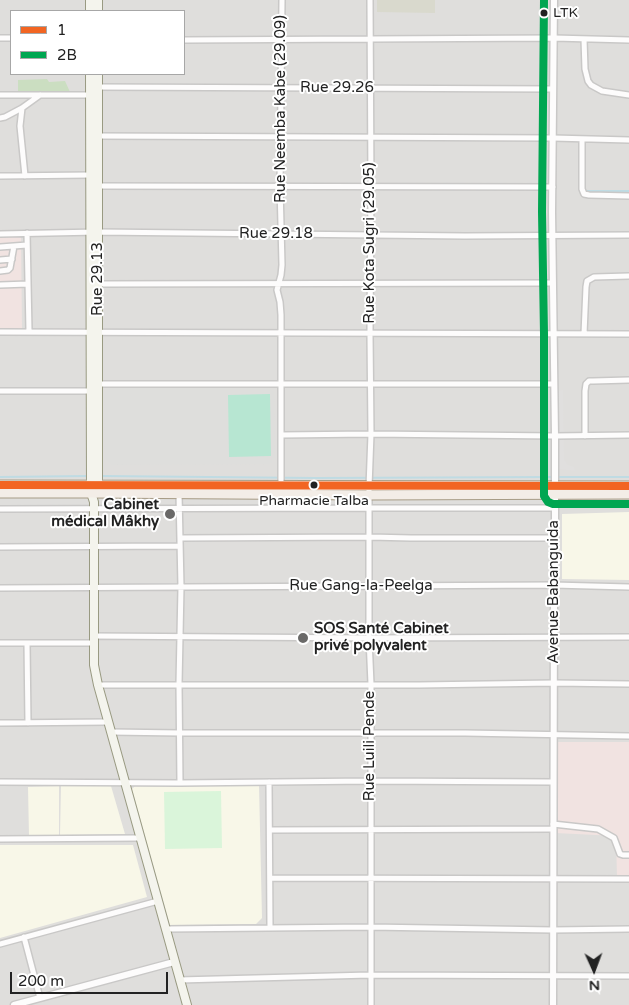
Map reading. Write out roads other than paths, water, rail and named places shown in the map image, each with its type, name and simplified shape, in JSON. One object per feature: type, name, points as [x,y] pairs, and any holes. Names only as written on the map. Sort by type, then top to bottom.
[{"type":"main road","points":[[90,75],[94,91],[90,175],[94,232],[94,665],[124,782],[186,1005]]},
{"type":"main road","name":"Rue 29.13","points":[[94,332],[98,284],[94,232],[97,186],[97,136],[94,91],[98,75]]},
{"type":"main road","points":[[0,485],[179,494],[554,490],[629,486]]},
{"type":"main road","points":[[0,494],[95,489],[281,486],[369,491]]},
{"type":"main road","points":[[554,490],[629,494]]},
{"type":"street","name":"Rue Neemba Kabe (29.09)","points":[[281,486],[281,306],[276,290],[282,272],[280,137],[282,0]]},
{"type":"street","name":"Rue Kota Sugri (29.05)","points":[[369,491],[371,434],[370,0]]},
{"type":"street","name":"Avenue Babanguida","points":[[553,1005],[554,334],[552,138],[554,0]]},
{"type":"street","points":[[185,40],[554,38],[629,40]]},
{"type":"street","points":[[584,39],[585,69],[591,85],[602,91],[629,95]]},
{"type":"street","name":"Rue 29.26","points":[[0,95],[40,95],[94,91],[281,88],[553,89]]},
{"type":"street","points":[[0,118],[22,108],[40,95]]},
{"type":"street","points":[[22,108],[20,135],[25,176]]},
{"type":"street","points":[[97,136],[629,140]]},
{"type":"street","points":[[582,139],[582,189],[584,194],[629,196]]},
{"type":"street","points":[[0,176],[90,175]]},
{"type":"street","points":[[97,186],[553,187]]},
{"type":"street","name":"Rue 29.18","points":[[0,234],[94,232],[629,235]]},
{"type":"street","points":[[27,233],[29,332]]},
{"type":"street","points":[[0,247],[27,245]]},
{"type":"street","points":[[0,271],[10,268],[14,246]]},
{"type":"street","points":[[0,260],[12,259]]},
{"type":"street","points":[[584,334],[586,284],[589,279],[594,277],[629,276]]},
{"type":"street","points":[[98,284],[553,283]]},
{"type":"street","points":[[0,285],[28,284]]},
{"type":"street","points":[[0,332],[629,334]]},
{"type":"street","points":[[585,436],[585,387],[589,381],[629,380]]},
{"type":"street","points":[[0,391],[280,384],[554,384]]},
{"type":"street","points":[[281,435],[629,435]]},
{"type":"street","name":"Rue Luili Pende","points":[[369,491],[369,638],[371,684],[370,1005]]},
{"type":"street","points":[[179,494],[181,587],[179,684],[180,783]]},
{"type":"street","points":[[0,509],[94,506],[179,508],[554,508]]},
{"type":"street","points":[[180,538],[554,538]]},
{"type":"street","points":[[0,547],[180,546]]},
{"type":"street","name":"Rue Gang-la-Peelga","points":[[0,588],[553,585],[629,587]]},
{"type":"street","points":[[0,643],[180,636],[369,638],[629,637]]},
{"type":"street","points":[[27,643],[28,723]]},
{"type":"street","points":[[98,685],[629,684]]},
{"type":"street","points":[[0,722],[108,722]]},
{"type":"street","points":[[112,732],[370,732],[629,736]]},
{"type":"street","points":[[0,782],[553,782]]},
{"type":"street","points":[[269,782],[270,927]]},
{"type":"street","points":[[270,830],[553,827],[598,829],[614,838],[620,854],[629,855]]},
{"type":"street","points":[[0,839],[140,838]]},
{"type":"street","points":[[270,878],[629,879]]},
{"type":"street","points":[[0,944],[158,901]]},
{"type":"street","points":[[166,929],[270,927],[629,929]]},
{"type":"street","points":[[24,938],[38,1000]]},
{"type":"street","points":[[14,1005],[174,962]]},
{"type":"street","points":[[179,980],[370,975],[629,976]]},
{"type":"waterway","points":[[584,191],[629,191]]},
{"type":"waterway","points":[[0,477],[88,476]]},
{"type":"waterway","points":[[100,476],[316,478],[553,477]]},
{"type":"waterway","points":[[557,477],[629,477]]},
{"type":"place","name":"LTK","points":[[544,13]]},
{"type":"place","name":"Pharmacie Talba","points":[[314,485]]},
{"type":"place","name":"Cabinet médical Mâkhy","points":[[170,514]]},
{"type":"place","name":"SOS Santé Cabinet privé polyvalent","points":[[303,638]]}]
